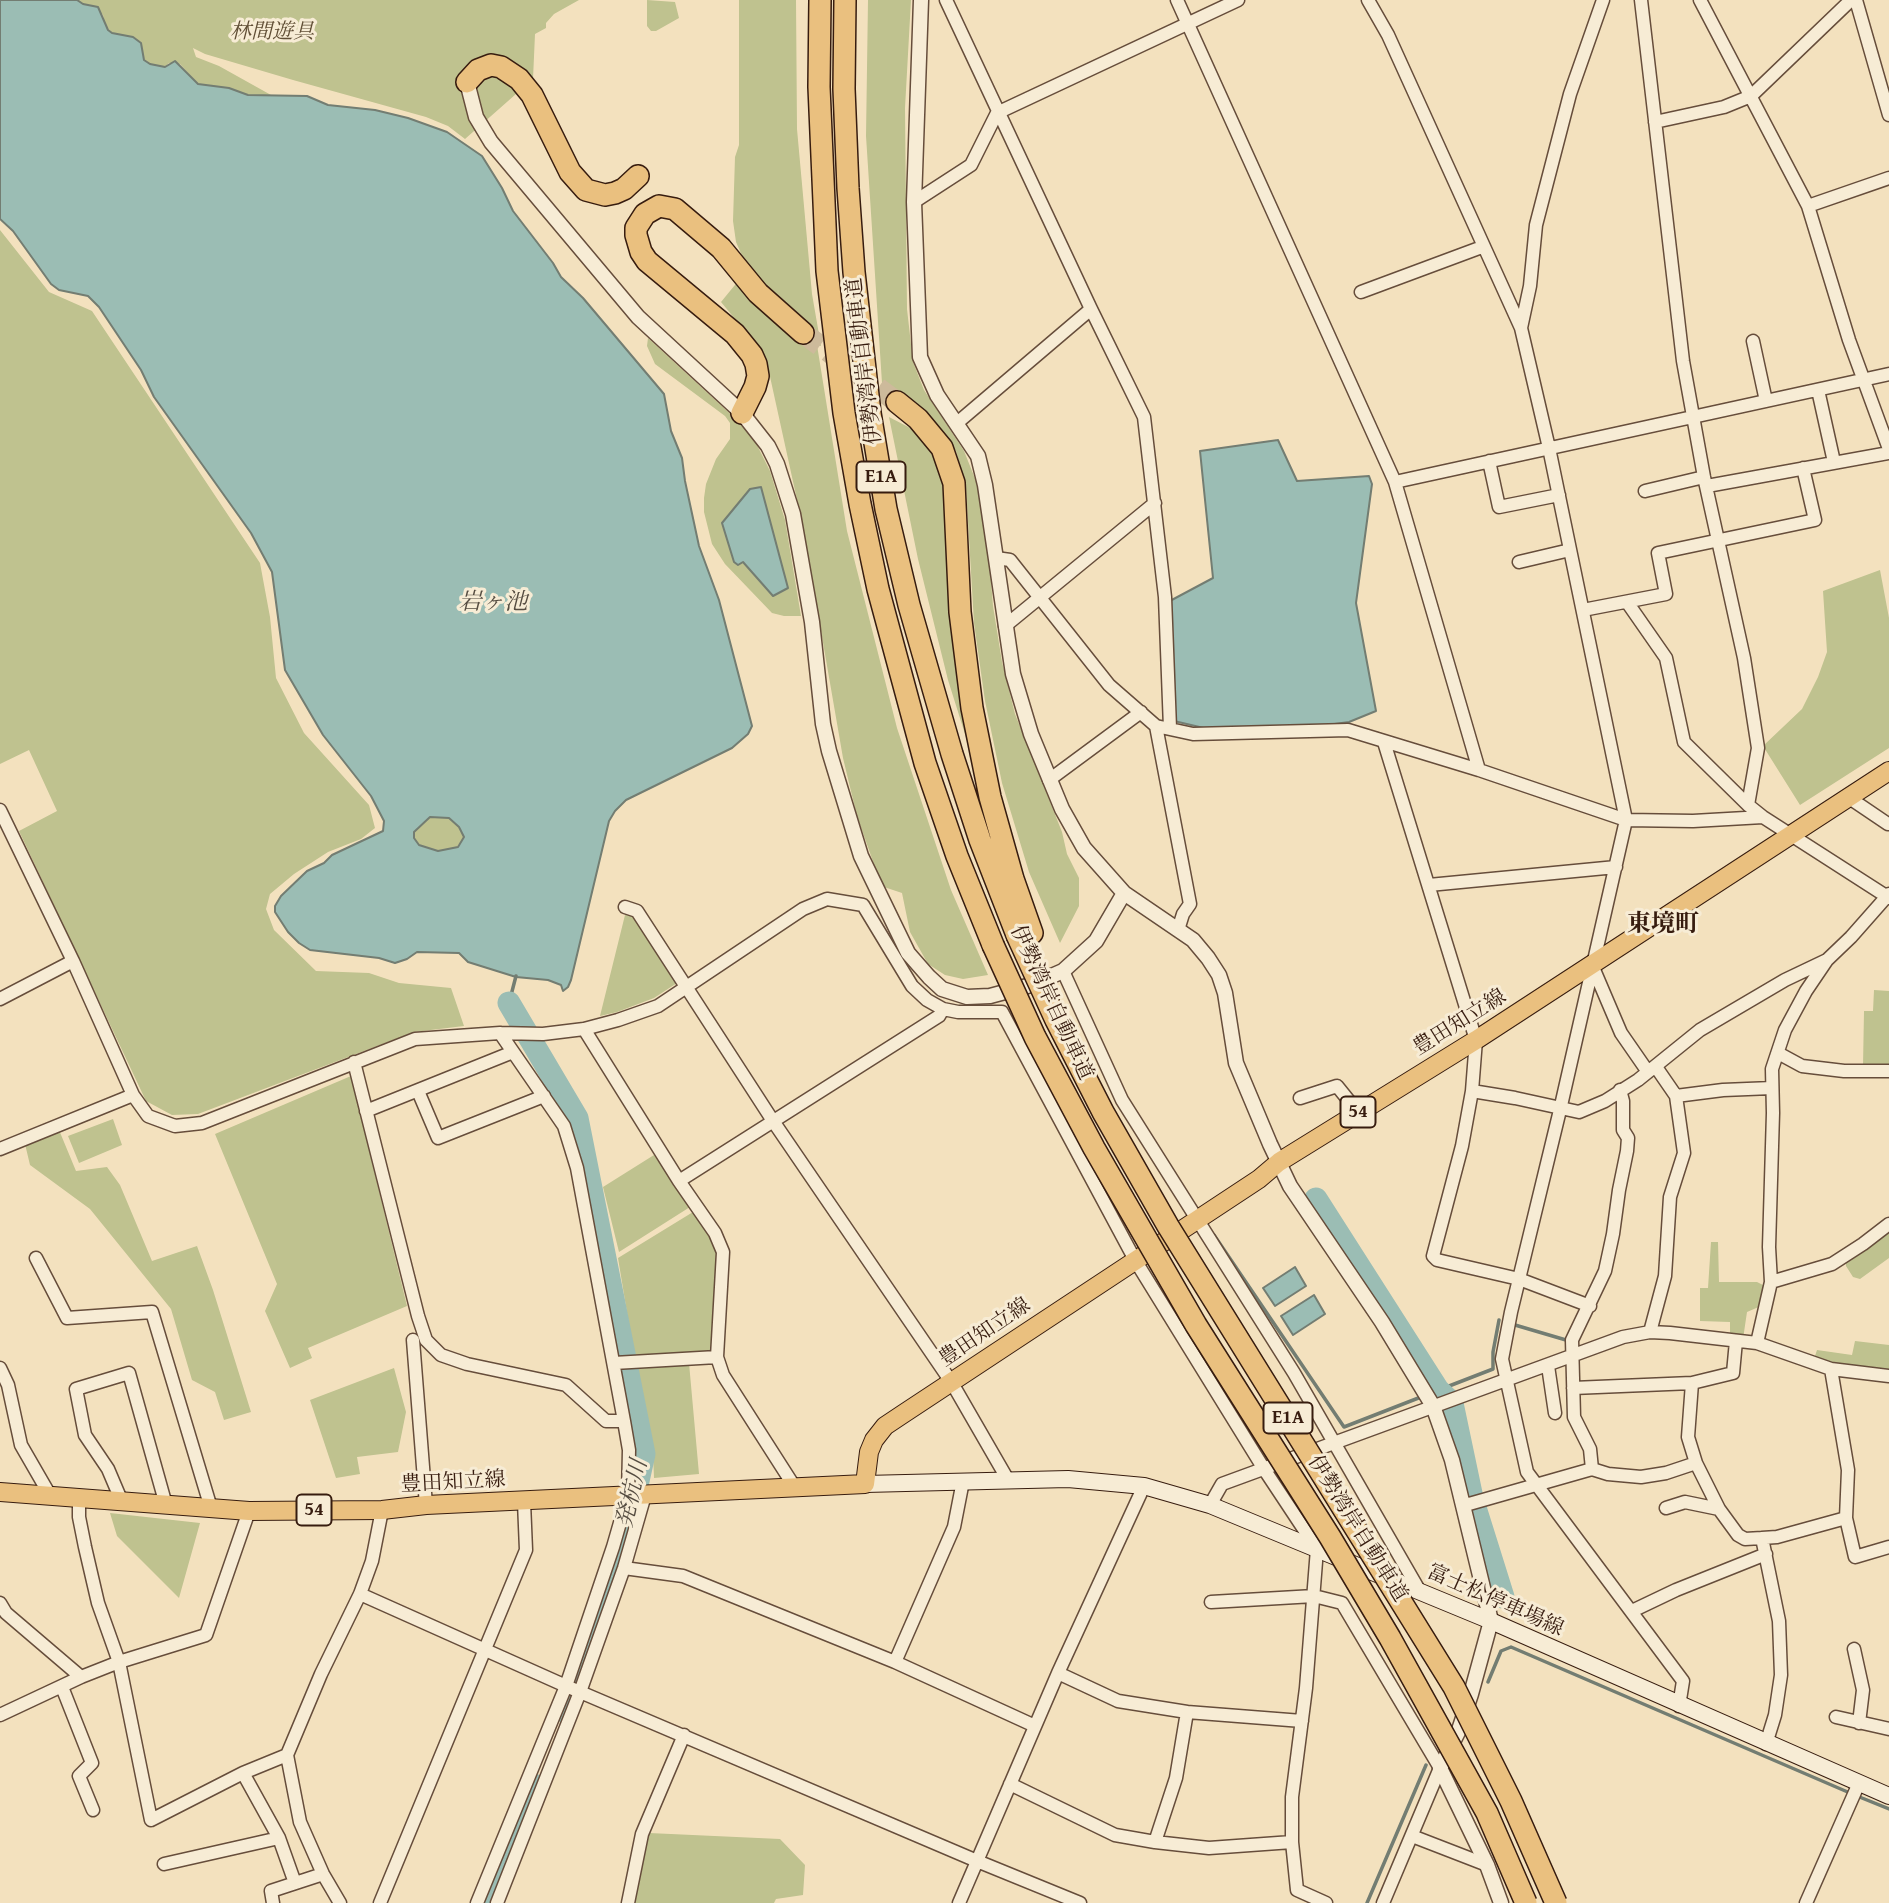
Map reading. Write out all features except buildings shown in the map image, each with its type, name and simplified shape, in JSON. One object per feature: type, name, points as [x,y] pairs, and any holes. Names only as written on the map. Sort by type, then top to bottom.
[{"type":"highway","points":[[806,0],[809,146],[827,271]]},
{"type":"highway","name":"伊勢湾岸自動車道","points":[[820,0],[819,87],[827,271],[846,426],[878,589],[925,763],[957,856],[993,946],[1035,1037],[1094,1148],[1196,1325],[1390,1637],[1487,1813],[1526,1903]]},
{"type":"highway","name":"伊勢湾岸自動車道","points":[[845,0],[844,89],[848,188],[854,272],[870,413],[886,509],[909,605],[980,840],[1025,934],[1056,1020],[1103,1112],[1168,1226],[1454,1687],[1511,1801],[1556,1903]]},
{"type":"highway","points":[[467,82],[471,75],[484,66],[501,67],[510,72],[532,95],[563,158],[586,190],[596,194],[615,193],[628,176]]},
{"type":"highway","points":[[742,413],[758,376],[752,355],[735,334],[647,261],[636,235],[636,228],[645,214],[659,206],[675,209],[722,248],[758,293],[803,332]]},
{"type":"highway","points":[[897,402],[918,419],[942,448],[954,483],[960,612],[972,708],[990,797],[1025,934]]},
{"type":"main road","name":"豊田知立線","points":[[0,1492],[249,1511],[382,1510],[426,1505],[865,1484],[869,1452],[885,1426],[1259,1179],[1279,1162],[1476,1040],[1889,771]]},
{"type":"main road","name":"富士松停車場線","points":[[865,1484],[1068,1479],[1144,1486],[1210,1505],[1491,1621],[1766,1744],[1856,1789],[1889,1796]]},
{"type":"street","points":[[921,0],[914,202],[920,357],[937,395],[978,456],[985,485],[1013,674],[1031,734],[1049,780],[1084,848],[1124,893],[1192,940],[1219,975],[1225,993],[1236,1063],[1290,1186],[1439,1404],[1466,1504],[1491,1621],[1463,1718],[1383,1903]]},
{"type":"street","points":[[946,0],[997,113],[1144,417],[1165,597],[1170,729]]},
{"type":"street","points":[[1177,0],[1395,482],[1479,770]]},
{"type":"street","points":[[914,202],[971,165],[997,113],[1238,0]]},
{"type":"street","points":[[1368,0],[1388,35],[1521,328],[1549,448],[1626,820],[1502,1359],[1527,1472],[1682,1681],[1679,1706]]},
{"type":"street","points":[[1521,328],[1530,286],[1539,214],[1570,94],[1603,0]]},
{"type":"street","points":[[1641,0],[1671,267],[1692,417],[1744,658],[1759,748],[1748,805]]},
{"type":"street","points":[[1645,491],[1803,468],[1889,451],[1863,381],[1808,206],[1700,0]]},
{"type":"street","points":[[1656,122],[1724,107],[1751,96],[1854,0],[1889,115]]},
{"type":"street","points":[[467,82],[471,105],[483,131],[639,317],[742,413],[768,446],[793,514],[812,622],[823,724],[829,751],[861,856],[908,953],[942,989],[967,997],[990,996],[1031,985],[1063,971],[1096,941],[1124,893]]},
{"type":"street","points":[[1808,206],[1889,178]]},
{"type":"street","points":[[1360,292],[1482,247]]},
{"type":"street","points":[[957,423],[1091,309]]},
{"type":"street","points":[[1753,341],[1766,401]]},
{"type":"street","points":[[1395,482],[1889,374]]},
{"type":"street","points":[[1818,390],[1834,462]]},
{"type":"street","points":[[1489,461],[1499,507],[1559,495]]},
{"type":"street","points":[[1583,610],[1666,594],[1658,553],[1815,520],[1803,468]]},
{"type":"street","points":[[1005,626],[1155,503]]},
{"type":"street","points":[[1519,562],[1570,550]]},
{"type":"street","points":[[996,558],[1010,560],[1109,685],[1156,726],[1193,734],[1348,730],[1479,770],[1626,820],[1693,821],[1763,817]]},
{"type":"street","points":[[1627,602],[1667,658],[1684,742],[1763,817],[1888,896],[1852,937],[1827,960],[1806,991],[1785,1030],[1772,1069],[1769,1247],[1771,1282],[1758,1343]]},
{"type":"street","points":[[1049,780],[1141,712]]},
{"type":"street","points":[[1156,726],[1190,904],[1183,914],[1178,930]]},
{"type":"street","points":[[1384,741],[1476,1040],[1472,1091],[1462,1146],[1433,1256],[1437,1260],[1519,1279],[1590,1306]]},
{"type":"street","points":[[1848,797],[1888,824]]},
{"type":"street","points":[[1,816],[72,961],[133,1095],[148,1116],[175,1126],[202,1123],[415,1039],[543,1034],[584,1029],[658,1006],[803,909],[827,899],[863,905],[912,986],[927,1000],[943,1009],[976,1013],[1002,1012],[1135,1260],[1264,1469],[1317,1549],[1302,1721],[1292,1797],[1292,1842],[1297,1890],[1326,1903]]},
{"type":"street","points":[[1429,886],[1616,867]]},
{"type":"street","points":[[625,907],[637,911],[773,1121],[952,1383],[1008,1480]]},
{"type":"street","points":[[1472,1091],[1579,1112],[1605,1101],[1652,1070],[1700,1030],[1785,980],[1827,960]]},
{"type":"street","points":[[0,999],[72,961]]},
{"type":"street","points":[[1592,965],[1621,1033],[1676,1096],[1684,1153],[1670,1197],[1665,1276],[1650,1332]]},
{"type":"street","points":[[1063,971],[1122,1100],[1294,1373],[1419,1590]]},
{"type":"street","points":[[679,1181],[939,1016],[943,1009]]},
{"type":"street","points":[[584,1029],[679,1181],[715,1233],[723,1252],[717,1357],[723,1375],[794,1486]]},
{"type":"street","points":[[497,1903],[580,1692],[624,1568],[636,1495],[577,1168],[564,1126],[500,1034]]},
{"type":"street","points":[[366,1111],[513,1052]]},
{"type":"street","points":[[1778,1053],[1802,1066],[1844,1071],[1889,1071]]},
{"type":"street","points":[[354,1062],[426,1340],[441,1355],[467,1364],[566,1385],[606,1422],[624,1421]]},
{"type":"street","points":[[1300,1098],[1337,1087],[1358,1112]]},
{"type":"street","points":[[1676,1096],[1772,1088]]},
{"type":"street","points":[[1592,1469],[1590,1449],[1574,1417],[1572,1340],[1605,1271],[1627,1151],[1628,1138],[1622,1130],[1623,1101],[1620,1090]]},
{"type":"street","points":[[418,1091],[438,1138],[544,1096]]},
{"type":"street","points":[[0,1149],[133,1095]]},
{"type":"street","points":[[1771,1282],[1832,1264],[1889,1224]]},
{"type":"street","points":[[36,1258],[67,1318],[152,1312],[211,1508]]},
{"type":"street","points":[[1210,1505],[1222,1484],[1464,1393],[1548,1366],[1623,1337],[1650,1332],[1758,1343],[1831,1369],[1889,1376]]},
{"type":"street","points":[[413,1340],[426,1505]]},
{"type":"street","points":[[1573,1388],[1692,1383],[1733,1373],[1736,1341]]},
{"type":"street","points":[[614,1363],[717,1357]]},
{"type":"street","points":[[1548,1366],[1555,1413]]},
{"type":"street","points":[[0,1368],[8,1385],[21,1445],[51,1497]]},
{"type":"street","points":[[1831,1369],[1848,1471],[1846,1518],[1855,1557],[1889,1547]]},
{"type":"street","points":[[122,1502],[108,1469],[85,1435],[76,1389],[129,1373],[166,1505]]},
{"type":"street","points":[[1692,1383],[1688,1437],[1696,1464],[1719,1509],[1738,1535],[1745,1539],[1777,1537],[1846,1518]]},
{"type":"street","points":[[1466,1504],[1592,1469],[1608,1474],[1642,1477],[1696,1464]]},
{"type":"street","points":[[895,1662],[954,1527],[963,1481]]},
{"type":"street","points":[[959,1903],[1058,1673],[1144,1486]]},
{"type":"street","points":[[477,1903],[566,1686],[613,1547],[636,1495]]},
{"type":"street","points":[[79,1499],[79,1517],[98,1603],[119,1662],[151,1820],[243,1773],[287,1755]]},
{"type":"street","points":[[380,1903],[526,1550],[524,1502]]},
{"type":"street","points":[[1666,1508],[1685,1502],[1719,1509]]},
{"type":"street","points":[[340,1903],[323,1874],[300,1822],[287,1755],[321,1674],[360,1594],[372,1561],[382,1510]]},
{"type":"street","points":[[0,1715],[119,1662],[206,1635],[249,1511]]},
{"type":"street","points":[[1762,1538],[1779,1621],[1781,1675],[1775,1715],[1766,1744]]},
{"type":"street","points":[[1632,1611],[1676,1590],[1766,1554]]},
{"type":"street","points":[[624,1568],[683,1576],[895,1662],[1035,1726]]},
{"type":"street","points":[[360,1594],[566,1686],[1080,1903]]},
{"type":"street","points":[[1211,1602],[1314,1596],[1342,1603],[1440,1768],[1487,1865],[1502,1903]]},
{"type":"street","points":[[0,1603],[6,1613],[81,1677]]},
{"type":"street","points":[[1854,1649],[1863,1690],[1859,1723]]},
{"type":"street","points":[[1058,1673],[1118,1701],[1186,1712],[1302,1721]]},
{"type":"street","points":[[62,1687],[92,1763],[79,1776],[93,1810]]},
{"type":"street","points":[[1156,1842],[1176,1778],[1186,1712]]},
{"type":"street","points":[[1836,1717],[1889,1729]]},
{"type":"street","points":[[628,1903],[642,1834],[684,1735]]},
{"type":"street","points":[[243,1773],[279,1838],[295,1883]]},
{"type":"street","points":[[1010,1784],[1115,1835],[1209,1848],[1292,1842]]},
{"type":"street","points":[[1806,1903],[1856,1789]]},
{"type":"street","points":[[1412,1836],[1487,1865]]},
{"type":"street","points":[[164,1864],[279,1838]]},
{"type":"street","points":[[274,1903],[271,1891],[323,1874]]},
{"type":"green space","name":"林間遊具","points":[[77,0],[579,0],[554,14],[546,23],[546,28],[535,34],[533,79],[465,139],[448,126],[426,117],[205,54],[193,48],[196,57],[219,66],[271,95],[248,95],[229,88],[198,84],[180,64],[169,63],[165,67],[150,64],[144,59],[141,43],[133,37],[112,33],[105,25],[103,15],[91,5]]},
{"type":"green space","points":[[647,0],[675,2],[679,18],[656,31],[651,31],[647,26]]},
{"type":"green space","points":[[739,0],[796,0],[797,129],[812,294],[821,346],[817,345],[847,531],[897,728],[951,890],[988,975],[963,979],[945,975],[928,964],[910,932],[902,893],[884,887],[876,870],[857,816],[843,758],[803,527],[767,363],[759,348],[721,302],[748,269],[736,242],[733,221],[735,157],[739,145]]},
{"type":"green space","points":[[868,0],[911,0],[905,108],[907,309],[913,362],[924,390],[964,451],[976,481],[988,544],[993,606],[1002,662],[1015,714],[1062,832],[1067,854],[1079,878],[1079,906],[1060,943],[1029,872],[1002,783],[985,701],[974,623],[966,487],[956,451],[929,418],[882,383],[866,136]]},
{"type":"green space","points":[[0,230],[49,292],[92,311],[260,563],[270,617],[276,678],[304,733],[369,805],[375,828],[361,839],[328,852],[294,874],[270,894],[266,909],[274,930],[316,971],[369,973],[399,983],[451,988],[464,1026],[414,1032],[198,1114],[172,1115],[146,1101],[19,831],[57,811],[29,750],[0,764]]},
{"type":"green space","points":[[648,338],[738,421],[755,441],[770,471],[785,520],[801,616],[772,613],[725,564],[712,544],[704,512],[706,484],[716,459],[730,439],[730,423],[725,416],[655,364],[647,346]]},
{"type":"green space","points":[[889,417],[916,431],[936,452],[946,479],[980,782],[948,680],[918,559]]},
{"type":"green space","points":[[1880,570],[1889,618],[1889,748],[1800,805],[1763,746],[1802,709],[1818,677],[1827,652],[1823,591]]},
{"type":"green space","points":[[430,817],[449,818],[459,827],[464,837],[457,847],[438,851],[419,845],[414,838],[414,832]]},
{"type":"green space","points":[[625,915],[633,916],[677,983],[654,998],[600,1016]]},
{"type":"green space","points":[[1874,990],[1889,991],[1889,1067],[1863,1066],[1864,1011],[1873,1011]]},
{"type":"green space","points":[[351,1076],[407,1306],[308,1348],[312,1358],[290,1368],[265,1311],[277,1284],[215,1134]]},
{"type":"green space","points":[[113,1119],[122,1145],[79,1163],[68,1136]]},
{"type":"green space","points":[[59,1130],[76,1171],[107,1167],[120,1185],[152,1261],[197,1246],[251,1412],[224,1420],[215,1392],[192,1380],[171,1309],[90,1209],[30,1165],[25,1144]]},
{"type":"green space","points":[[654,1155],[690,1207],[619,1252],[603,1187]]},
{"type":"green space","points":[[693,1212],[716,1247],[713,1351],[634,1355],[618,1258]]},
{"type":"green space","points":[[1889,1228],[1889,1258],[1860,1279],[1853,1277],[1846,1266],[1846,1260]]},
{"type":"green space","points":[[1711,1242],[1718,1242],[1719,1282],[1757,1282],[1765,1286],[1761,1306],[1747,1312],[1743,1339],[1730,1336],[1730,1322],[1700,1321],[1700,1288],[1708,1288]]},
{"type":"green space","points":[[1855,1341],[1889,1345],[1889,1373],[1833,1366],[1814,1359],[1817,1350],[1852,1355]]},
{"type":"green space","points":[[689,1363],[699,1474],[654,1478],[653,1454],[635,1366]]},
{"type":"green space","points":[[394,1368],[406,1412],[398,1452],[357,1457],[360,1474],[336,1478],[310,1400]]},
{"type":"green space","points":[[110,1513],[200,1523],[179,1598],[117,1536]]},
{"type":"green space","points":[[649,1833],[780,1839],[805,1865],[803,1895],[776,1899],[774,1903],[635,1903]]},
{"type":"water","name":"岩ヶ池","points":[[0,0],[77,0],[98,7],[112,33],[133,37],[141,43],[144,60],[165,67],[175,61],[198,84],[229,88],[248,95],[307,96],[328,105],[375,110],[408,118],[447,132],[482,156],[513,211],[561,277],[583,298],[664,394],[671,431],[682,458],[699,546],[719,600],[752,726],[748,734],[732,748],[626,800],[615,811],[609,821],[571,980],[563,991],[561,985],[548,980],[516,977],[468,962],[459,953],[417,952],[395,963],[379,958],[310,950],[288,932],[275,912],[275,906],[281,896],[307,871],[324,863],[332,855],[383,831],[384,821],[371,796],[323,735],[285,670],[272,572],[251,533],[154,397],[141,370],[99,307],[88,296],[59,290],[51,284],[13,231],[0,219]],"holes":[[[430,817],[449,818],[459,827],[464,837],[458,847],[438,851],[419,845],[414,838],[414,832]]]},
{"type":"water","points":[[1278,440],[1297,481],[1369,476],[1372,484],[1356,603],[1376,711],[1349,722],[1320,726],[1208,729],[1174,721],[1168,602],[1213,578],[1200,451]]},
{"type":"water","points":[[761,487],[788,588],[773,596],[743,562],[738,565],[734,562],[722,523],[750,489]]},
{"type":"water","points":[[1295,1267],[1306,1286],[1275,1306],[1263,1288]]},
{"type":"water","points":[[1314,1295],[1325,1314],[1293,1335],[1281,1316]]},
{"type":"waterway","points":[[509,1003],[516,976]]},
{"type":"waterway","name":"発杭川","points":[[509,1003],[577,1118],[644,1454],[631,1512],[566,1712]]},
{"type":"waterway","points":[[1316,1199],[1438,1390],[1452,1403],[1472,1498],[1503,1597]]},
{"type":"waterway","points":[[1214,1235],[1344,1427],[1421,1397]]},
{"type":"waterway","points":[[1431,1393],[1493,1369],[1499,1320]]},
{"type":"waterway","points":[[1515,1325],[1566,1340]]},
{"type":"waterway","points":[[1488,1682],[1501,1651],[1511,1647],[1850,1793]]},
{"type":"waterway","points":[[1367,1903],[1426,1765]]},
{"type":"waterway","name":"発杭川","points":[[490,1903],[537,1786]]},
{"type":"waterway","points":[[1857,1796],[1889,1809]]},
{"type":"tunnel","points":[[803,333],[897,402]]},
{"type":"district","name":"東境町","points":[[1663,925]]}]
